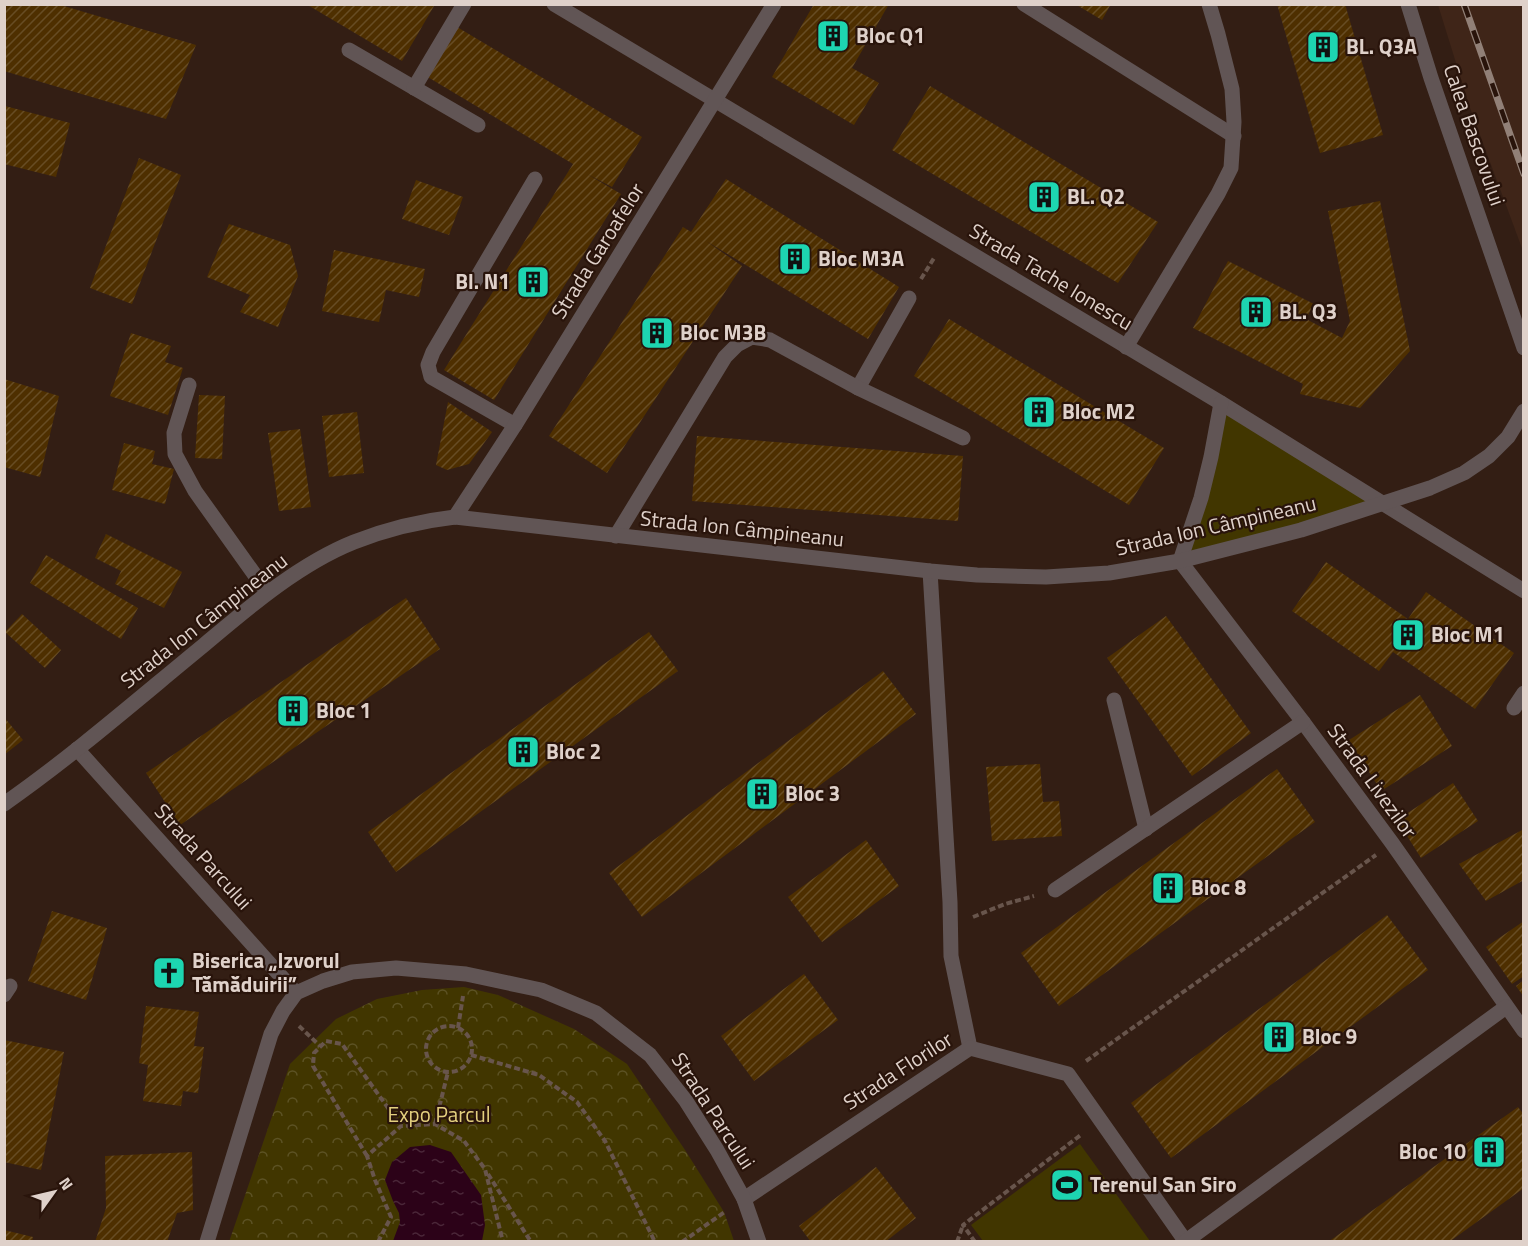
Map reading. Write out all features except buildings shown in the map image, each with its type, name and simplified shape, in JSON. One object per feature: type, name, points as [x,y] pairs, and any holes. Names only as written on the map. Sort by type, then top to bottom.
[{"type":"street","points":[[414,88],[464,4]]},
{"type":"street","name":"Strada Tache Ionescu","points":[[554,4],[1221,403],[1524,591]]},
{"type":"street","name":"Strada Garoafelor","points":[[455,517],[515,425],[774,4]]},
{"type":"street","points":[[1024,4],[1233,136]]},
{"type":"street","points":[[1126,347],[1218,194],[1231,168],[1234,122],[1232,89],[1209,4]]},
{"type":"street","name":"Calea Bascovului","points":[[1408,4],[1431,78],[1524,348]]},
{"type":"street","points":[[349,50],[478,125]]},
{"type":"street","points":[[515,425],[431,377],[428,365],[433,352],[535,179]]},
{"type":"street","points":[[858,388],[909,298]]},
{"type":"street","points":[[616,536],[725,357],[736,345],[752,338],[770,340],[858,388],[963,438]]},
{"type":"street","points":[[189,385],[174,434],[175,454],[195,491],[267,592]]},
{"type":"street","points":[[1180,561],[1201,498],[1221,403]]},
{"type":"street","name":"Strada Ion Câmpineanu","points":[[4,804],[77,749],[267,592],[314,562],[352,542],[422,521],[455,517],[930,572],[1046,577],[1109,573],[1180,561],[1301,530],[1430,488],[1464,473],[1489,456],[1508,437],[1524,411]]},
{"type":"street","name":"Strada Livezilor","points":[[1180,561],[1304,722],[1524,1031]]},
{"type":"street","points":[[930,572],[951,956],[970,1048]]},
{"type":"street","points":[[1514,708],[1524,693]]},
{"type":"street","points":[[1114,700],[1146,829]]},
{"type":"street","points":[[1055,890],[1304,722]]},
{"type":"street","name":"Strada Parcului","points":[[77,749],[297,993],[323,981],[352,972],[396,968],[466,974],[542,990],[596,1013],[650,1055],[686,1101],[744,1198],[759,1242]]},
{"type":"street","points":[[207,1242],[271,1034],[283,1011],[297,993]]},
{"type":"street","points":[[1068,1074],[1186,1241],[1506,1007]]},
{"type":"street","name":"Strada Florilor","points":[[744,1198],[970,1048],[1068,1074]]},
{"type":"path","points":[[909,298],[945,239]]},
{"type":"path","points":[[1068,1074],[1392,843]]},
{"type":"path","points":[[950,927],[1005,904],[1055,890]]},
{"type":"path","points":[[458,1028],[466,974]]},
{"type":"path","points":[[444,1027],[458,1028],[469,1040],[471,1055],[468,1062],[456,1071],[441,1071],[430,1062],[427,1055],[428,1041],[432,1034],[444,1027]]},
{"type":"path","points":[[378,1242],[391,1217],[367,1156],[313,1066],[314,1053],[326,1041],[342,1044],[401,1126]]},
{"type":"path","points":[[471,1055],[539,1074],[576,1102],[605,1141],[655,1242]]},
{"type":"path","points":[[435,1124],[448,1072]]},
{"type":"path","points":[[957,1242],[963,1225],[1101,1120]]},
{"type":"path","points":[[367,1156],[401,1126],[435,1124],[464,1141],[485,1169],[531,1242]]},
{"type":"path","points":[[485,1169],[502,1242]]},
{"type":"path","points":[[682,1242],[744,1198]]},
{"type":"path","points":[[963,1225],[975,1242]]},
{"type":"shaded area","points":[[1438,5],[1523,5],[1523,251],[1470,108]]},
{"type":"green space","points":[[1221,403],[1381,504],[1180,561]]},
{"type":"green space","name":"Expo Parcul","points":[[464,987],[498,995],[574,1029],[627,1064],[724,1212],[734,1241],[229,1242],[290,1064],[336,1019],[377,999],[422,990]]},
{"type":"green space","name":"Terenul San Siro","points":[[1080,1144],[1150,1241],[983,1241],[971,1225]]},
{"type":"water","points":[[430,1145],[451,1152],[481,1195],[485,1225],[482,1241],[393,1241],[400,1222],[399,1213],[385,1180],[392,1162],[410,1147]]},
{"type":"railway","points":[[1464,4],[1524,174]]},
{"type":"place","name":"Bloc Q1","points":[[833,36]]},
{"type":"place","name":"BL. Q3A","points":[[1323,47]]},
{"type":"place","name":"BL. Q2","points":[[1044,197]]},
{"type":"place","name":"Bloc M3A","points":[[795,259]]},
{"type":"place","name":"Bl. N1","points":[[533,282]]},
{"type":"place","name":"BL. Q3","points":[[1256,312]]},
{"type":"place","name":"Bloc M3B","points":[[657,333]]},
{"type":"place","name":"Bloc M2","points":[[1039,412]]},
{"type":"place","name":"Bloc M1","points":[[1408,635]]},
{"type":"place","name":"Bloc 1","points":[[293,711]]},
{"type":"place","name":"Bloc 2","points":[[523,752]]},
{"type":"place","name":"Bloc 3","points":[[762,794]]},
{"type":"place","name":"Bloc 8","points":[[1168,888]]},
{"type":"place","name":"Biserica „Izvorul Tămăduirii”","points":[[169,973]]},
{"type":"place","name":"Bloc 9","points":[[1279,1037]]},
{"type":"place","name":"Bloc 10","points":[[1489,1152]]},
{"type":"place","name":"Terenul San Siro","points":[[1067,1185]]}]
